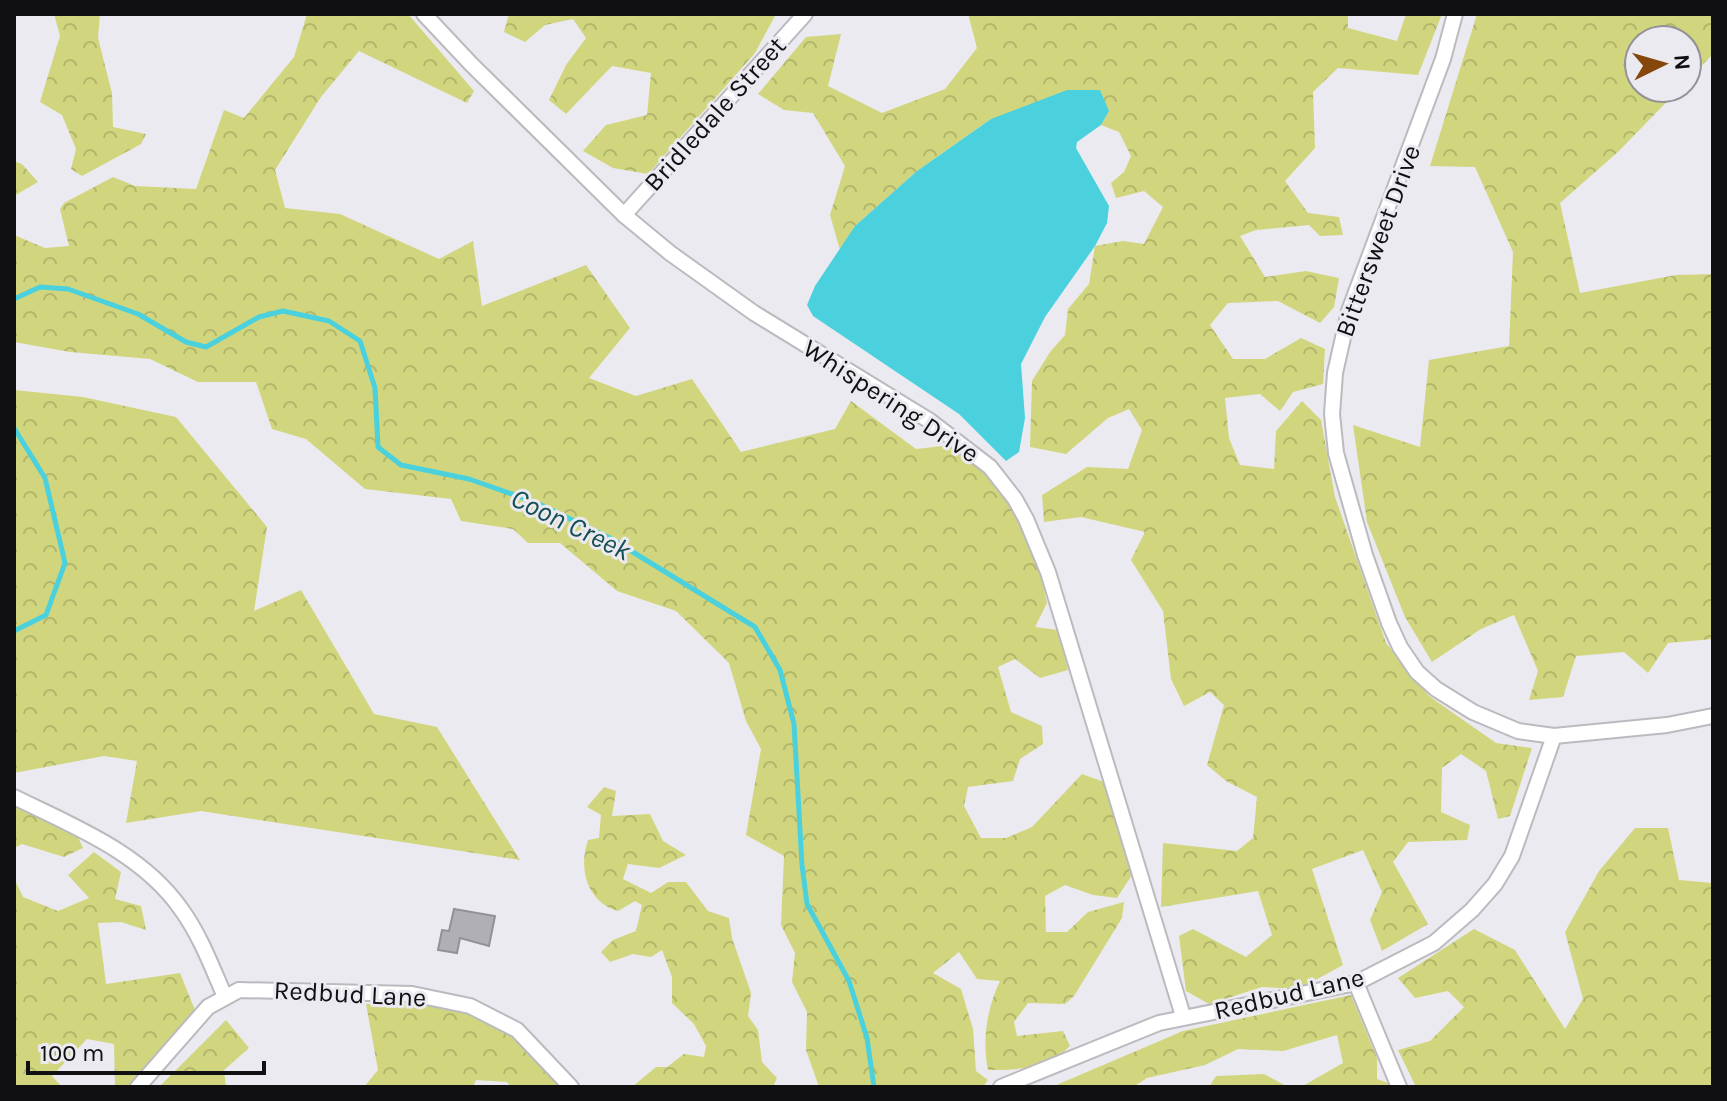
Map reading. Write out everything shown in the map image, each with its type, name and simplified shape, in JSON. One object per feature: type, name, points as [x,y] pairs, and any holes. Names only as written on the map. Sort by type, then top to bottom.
[{"type":"street","name":"Whispering Drive","points":[[424,14],[624,215],[670,253],[754,313],[970,449],[990,467],[1015,499],[1037,541],[1048,572],[1183,1016]]},
{"type":"street","name":"Bridledale Street","points":[[624,215],[805,14]]},
{"type":"street","name":"Bittersweet Drive","points":[[1455,14],[1438,72],[1349,311],[1335,373],[1332,414],[1336,453],[1365,555],[1389,623],[1417,672],[1436,689],[1473,712],[1518,731],[1554,736],[1667,725],[1713,716]]},
{"type":"street","name":"Redbud Lane","points":[[1001,1087],[1159,1023],[1356,983],[1434,943],[1472,910],[1495,884],[1512,856],[1554,736]]},
{"type":"street","points":[[14,797],[109,845],[148,874],[180,906],[225,997],[208,1007],[138,1087]]},
{"type":"street","points":[[1356,983],[1399,1087]]},
{"type":"street","name":"Redbud Lane","points":[[225,997],[239,990],[412,994],[470,1006],[517,1030],[571,1087]]},
{"type":"green space","points":[[54,14],[100,14],[98,38],[112,93],[113,127],[146,134],[141,144],[82,176],[71,169],[76,149],[62,115],[40,102],[60,36]]},
{"type":"green space","points":[[307,14],[408,14],[474,91],[467,103],[359,51],[321,97],[275,170],[285,208],[340,214],[439,259],[473,241],[482,306],[586,265],[630,328],[589,378],[636,396],[692,379],[741,452],[835,429],[851,401],[916,449],[951,445],[992,479],[1013,511],[1037,559],[1047,603],[1035,627],[1058,630],[1068,670],[1040,678],[1015,659],[998,667],[1011,712],[1042,726],[1043,744],[1020,759],[1013,781],[968,787],[964,806],[981,838],[1006,838],[1032,827],[1082,774],[1104,782],[1132,875],[1117,898],[1093,895],[1065,885],[1045,896],[1046,932],[1067,932],[1088,912],[1124,902],[1122,918],[1074,996],[1065,1004],[1028,1003],[1014,1022],[1017,1036],[1063,1031],[1070,1046],[1061,1054],[1032,1067],[988,1070],[987,1024],[1000,981],[977,979],[959,952],[933,973],[961,989],[973,1029],[976,1071],[988,1080],[983,1087],[819,1087],[806,1050],[807,1012],[792,982],[795,953],[781,925],[784,856],[746,835],[761,749],[746,721],[729,663],[676,611],[617,591],[560,543],[528,543],[513,529],[461,521],[451,499],[365,489],[306,439],[272,429],[256,382],[198,382],[150,359],[70,352],[14,342],[14,235],[45,248],[69,246],[60,209],[64,203],[113,177],[135,186],[196,189],[224,110],[244,118],[294,57]]},
{"type":"green space","points":[[509,14],[776,14],[755,53],[648,174],[613,168],[583,151],[606,125],[647,115],[651,73],[612,66],[566,114],[549,100],[566,65],[586,38],[573,19],[545,25],[525,42],[504,32]]},
{"type":"green space","points":[[968,14],[1348,14],[1348,28],[1397,41],[1406,14],[1442,14],[1418,75],[1338,68],[1313,92],[1315,148],[1285,181],[1308,213],[1339,217],[1343,235],[1320,236],[1309,225],[1256,230],[1240,236],[1265,277],[1306,271],[1339,278],[1334,307],[1320,323],[1278,301],[1228,303],[1210,325],[1233,359],[1265,359],[1301,338],[1325,349],[1323,384],[1293,392],[1280,411],[1260,394],[1225,398],[1229,438],[1240,465],[1274,469],[1276,431],[1302,401],[1321,420],[1335,497],[1386,643],[1429,696],[1496,743],[1532,748],[1510,816],[1498,819],[1486,771],[1461,754],[1442,768],[1441,812],[1470,825],[1467,840],[1408,842],[1393,862],[1428,924],[1382,951],[1370,920],[1382,892],[1363,850],[1312,869],[1343,965],[1299,989],[1262,987],[1209,1004],[1186,991],[1179,936],[1193,929],[1246,957],[1272,935],[1258,891],[1161,907],[1163,843],[1237,851],[1253,838],[1257,797],[1226,781],[1207,765],[1224,705],[1210,692],[1184,706],[1171,679],[1163,611],[1131,560],[1145,532],[1081,517],[1044,522],[1042,495],[1087,467],[1128,469],[1142,430],[1129,409],[1108,418],[1066,454],[1030,447],[1032,381],[1065,335],[1068,309],[1089,284],[1095,246],[1123,241],[1144,244],[1163,207],[1144,191],[1116,198],[1111,183],[1124,172],[1131,156],[1119,132],[1101,125],[1109,111],[991,119],[917,171],[855,226],[840,250],[830,215],[845,166],[813,113],[784,110],[758,94],[806,37],[841,34],[828,86],[882,113],[945,89],[977,48]]},
{"type":"green space","points":[[1477,14],[1713,14],[1713,54],[1703,64],[1703,24],[1623,24],[1623,104],[1665,104],[1619,151],[1560,203],[1580,293],[1676,275],[1713,274],[1713,639],[1668,643],[1648,673],[1624,652],[1576,656],[1563,697],[1529,700],[1538,671],[1514,615],[1481,629],[1432,662],[1405,617],[1367,522],[1353,425],[1420,447],[1429,360],[1509,346],[1513,252],[1475,167],[1430,166]]},
{"type":"green space","points":[[14,161],[22,164],[38,182],[14,196]]},
{"type":"green space","points":[[14,390],[83,397],[176,417],[267,527],[254,611],[301,590],[374,714],[437,727],[520,860],[201,811],[126,823],[137,761],[104,756],[14,773]]},
{"type":"green space","points":[[604,787],[616,791],[612,816],[650,814],[663,841],[686,855],[659,868],[628,864],[623,879],[651,893],[668,882],[686,882],[708,911],[729,918],[732,938],[751,993],[748,1016],[758,1030],[762,1062],[777,1078],[773,1087],[632,1087],[656,1067],[667,1067],[684,1054],[704,1057],[706,1046],[694,1024],[672,1003],[672,977],[662,950],[651,957],[633,954],[610,962],[601,952],[613,940],[636,931],[642,905],[635,901],[618,911],[607,907],[592,892],[588,883],[585,851],[588,840],[599,838],[601,815],[587,807]]},
{"type":"green space","points":[[14,803],[78,837],[83,848],[64,857],[22,844],[14,848]]},
{"type":"green space","points":[[1635,828],[1668,828],[1679,880],[1713,883],[1713,1087],[1416,1087],[1398,1050],[1430,1041],[1464,1007],[1448,991],[1415,998],[1398,978],[1474,929],[1515,950],[1565,1029],[1583,999],[1565,932],[1599,871]]},
{"type":"green space","points":[[94,852],[121,872],[115,899],[141,906],[146,930],[121,922],[98,923],[106,984],[180,973],[197,1015],[130,1085],[115,1087],[114,1044],[87,1039],[52,1076],[62,1087],[14,1087],[14,878],[23,897],[58,911],[89,898],[68,875]]},
{"type":"green space","points":[[1351,995],[1377,1058],[1377,1079],[1392,1087],[1301,1087],[1343,1063],[1337,1035],[1283,1051],[1238,1049],[1205,1065],[1147,1078],[1133,1087],[1054,1086],[1183,1031]]},
{"type":"green space","points":[[417,1001],[461,1011],[500,1028],[529,1051],[562,1087],[511,1087],[507,1082],[476,1080],[473,1087],[364,1087],[378,1070],[366,1004]]},
{"type":"green space","points":[[226,1020],[249,1048],[224,1070],[226,1087],[159,1087]]},
{"type":"green space","points":[[1264,1074],[1288,1087],[1209,1087],[1216,1076]]},
{"type":"water","points":[[1067,90],[1100,90],[1109,111],[1101,125],[1077,142],[1076,148],[1109,206],[1107,223],[1095,246],[1045,317],[1021,364],[1025,418],[1019,452],[1006,461],[959,414],[813,316],[807,305],[815,286],[855,226],[917,171],[991,119]]},
{"type":"building","points":[[454,909],[495,916],[489,946],[460,938],[457,953],[438,950],[442,930],[449,931]]},
{"type":"waterway","name":"Coon Creek","points":[[14,299],[40,287],[68,289],[138,314],[186,342],[206,347],[259,317],[283,311],[329,321],[360,341],[375,388],[378,447],[401,465],[469,479],[535,502],[610,538],[755,627],[780,670],[794,724],[807,904],[849,981],[867,1038],[874,1087]]},
{"type":"waterway","name":"Coon Creek","points":[[14,428],[45,478],[65,563],[46,615],[14,631]]}]
